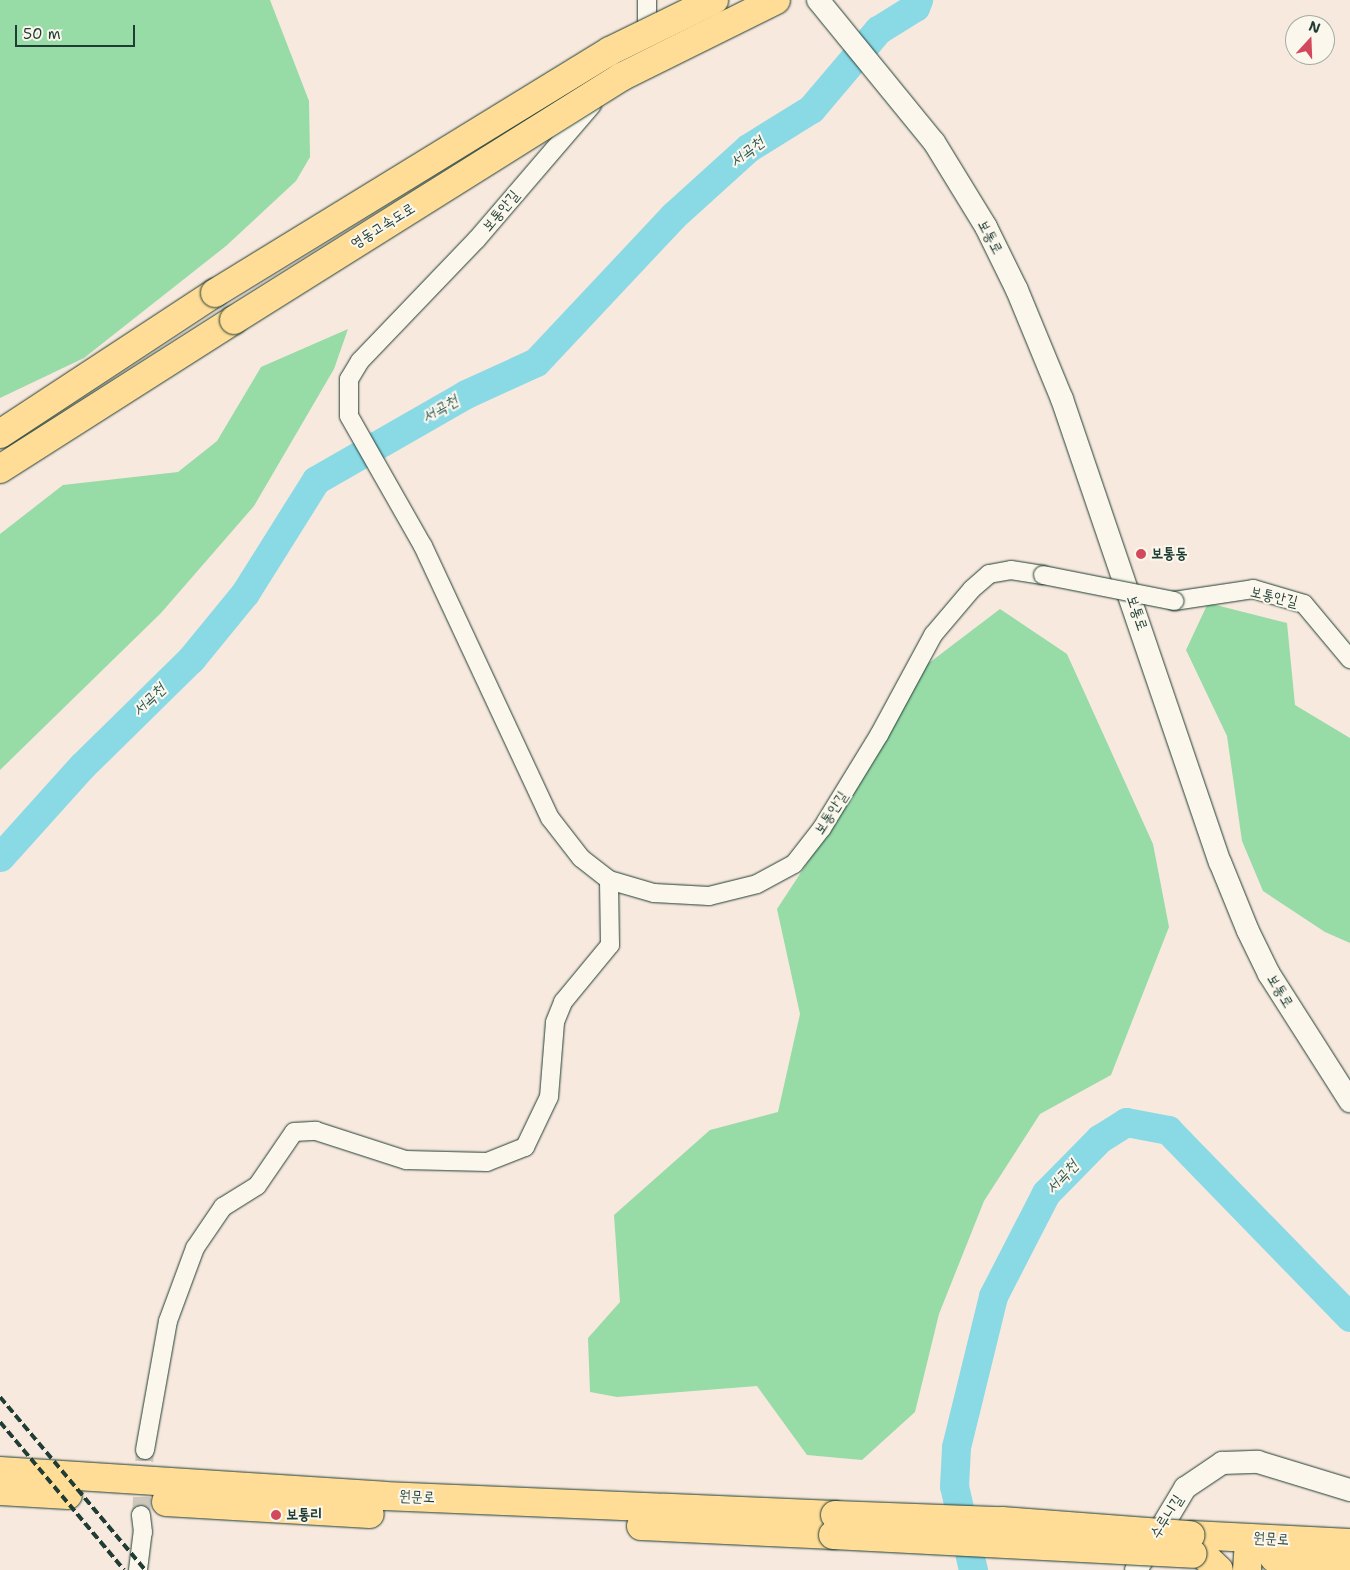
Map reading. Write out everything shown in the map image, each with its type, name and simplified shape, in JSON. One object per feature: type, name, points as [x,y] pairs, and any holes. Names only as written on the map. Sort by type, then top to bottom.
[{"type":"highway","name":"영동고속도로","points":[[0,434],[215,292],[610,51],[714,0]]},
{"type":"highway","name":"영동고속도로","points":[[0,469],[621,77],[776,0]]},
{"type":"highway","name":"원문로","points":[[0,1471],[834,1525]]},
{"type":"highway","name":"원문로","points":[[0,1491],[286,1510],[834,1525],[1002,1521],[1201,1553],[1248,1555],[1305,1565],[1350,1562]]},
{"type":"highway","name":"원문로","points":[[1248,1555],[1350,1543]]},
{"type":"street","name":"보통안길","points":[[647,0],[647,24],[639,58],[566,132],[477,239],[360,361],[349,380],[349,416],[423,546],[550,818],[581,858],[609,880],[654,893],[708,896],[757,884],[794,864],[822,828],[869,752],[933,635],[972,589],[989,574],[1011,570],[1174,601],[1252,589],[1304,604],[1350,659]]},
{"type":"street","name":"보통로","points":[[818,0],[922,126],[986,227],[1039,338],[1220,862],[1248,931],[1269,974],[1350,1101]]},
{"type":"street","points":[[145,1450],[168,1321],[195,1248],[223,1207],[257,1186],[294,1132],[316,1131],[406,1160],[487,1162],[525,1147],[549,1097],[555,1022],[563,1002],[610,945],[609,880]]},
{"type":"street","name":"수루니길","points":[[1136,1570],[1185,1488],[1222,1463],[1258,1462],[1350,1490]]},
{"type":"street","points":[[138,1570],[143,1532],[141,1515]]},
{"type":"green space","points":[[0,0],[270,0],[309,101],[310,157],[296,181],[226,246],[84,358],[0,398]]},
{"type":"green space","points":[[348,329],[334,369],[254,506],[161,613],[0,770],[0,534],[63,485],[178,472],[217,441],[261,367]]},
{"type":"green space","points":[[1208,603],[1287,623],[1295,705],[1350,738],[1350,943],[1325,932],[1263,891],[1242,841],[1227,736],[1186,650]]},
{"type":"green space","points":[[1000,609],[1067,654],[1153,844],[1169,927],[1111,1075],[1040,1114],[984,1201],[939,1314],[915,1412],[862,1460],[807,1455],[757,1386],[617,1397],[590,1392],[588,1338],[620,1302],[614,1215],[710,1130],[778,1112],[800,1014],[777,909],[876,758],[921,669]]},
{"type":"waterway","name":"서곡천","points":[[0,857],[82,766],[191,659],[245,593],[316,480],[466,394],[536,362],[673,216],[748,148],[811,109],[878,30],[915,7],[918,0]]},
{"type":"waterway","name":"서곡천","points":[[973,1570],[954,1486],[956,1447],[993,1296],[1046,1193],[1099,1139],[1126,1122],[1168,1130],[1350,1317]]},
{"type":"tunnel","points":[[141,1515],[145,1450]]},
{"type":"railway","points":[[0,1397],[145,1570]]},
{"type":"railway","points":[[0,1422],[124,1570]]},
{"type":"place","name":"보통동","points":[[1141,554]]},
{"type":"place","name":"보통리","points":[[276,1515]]}]
